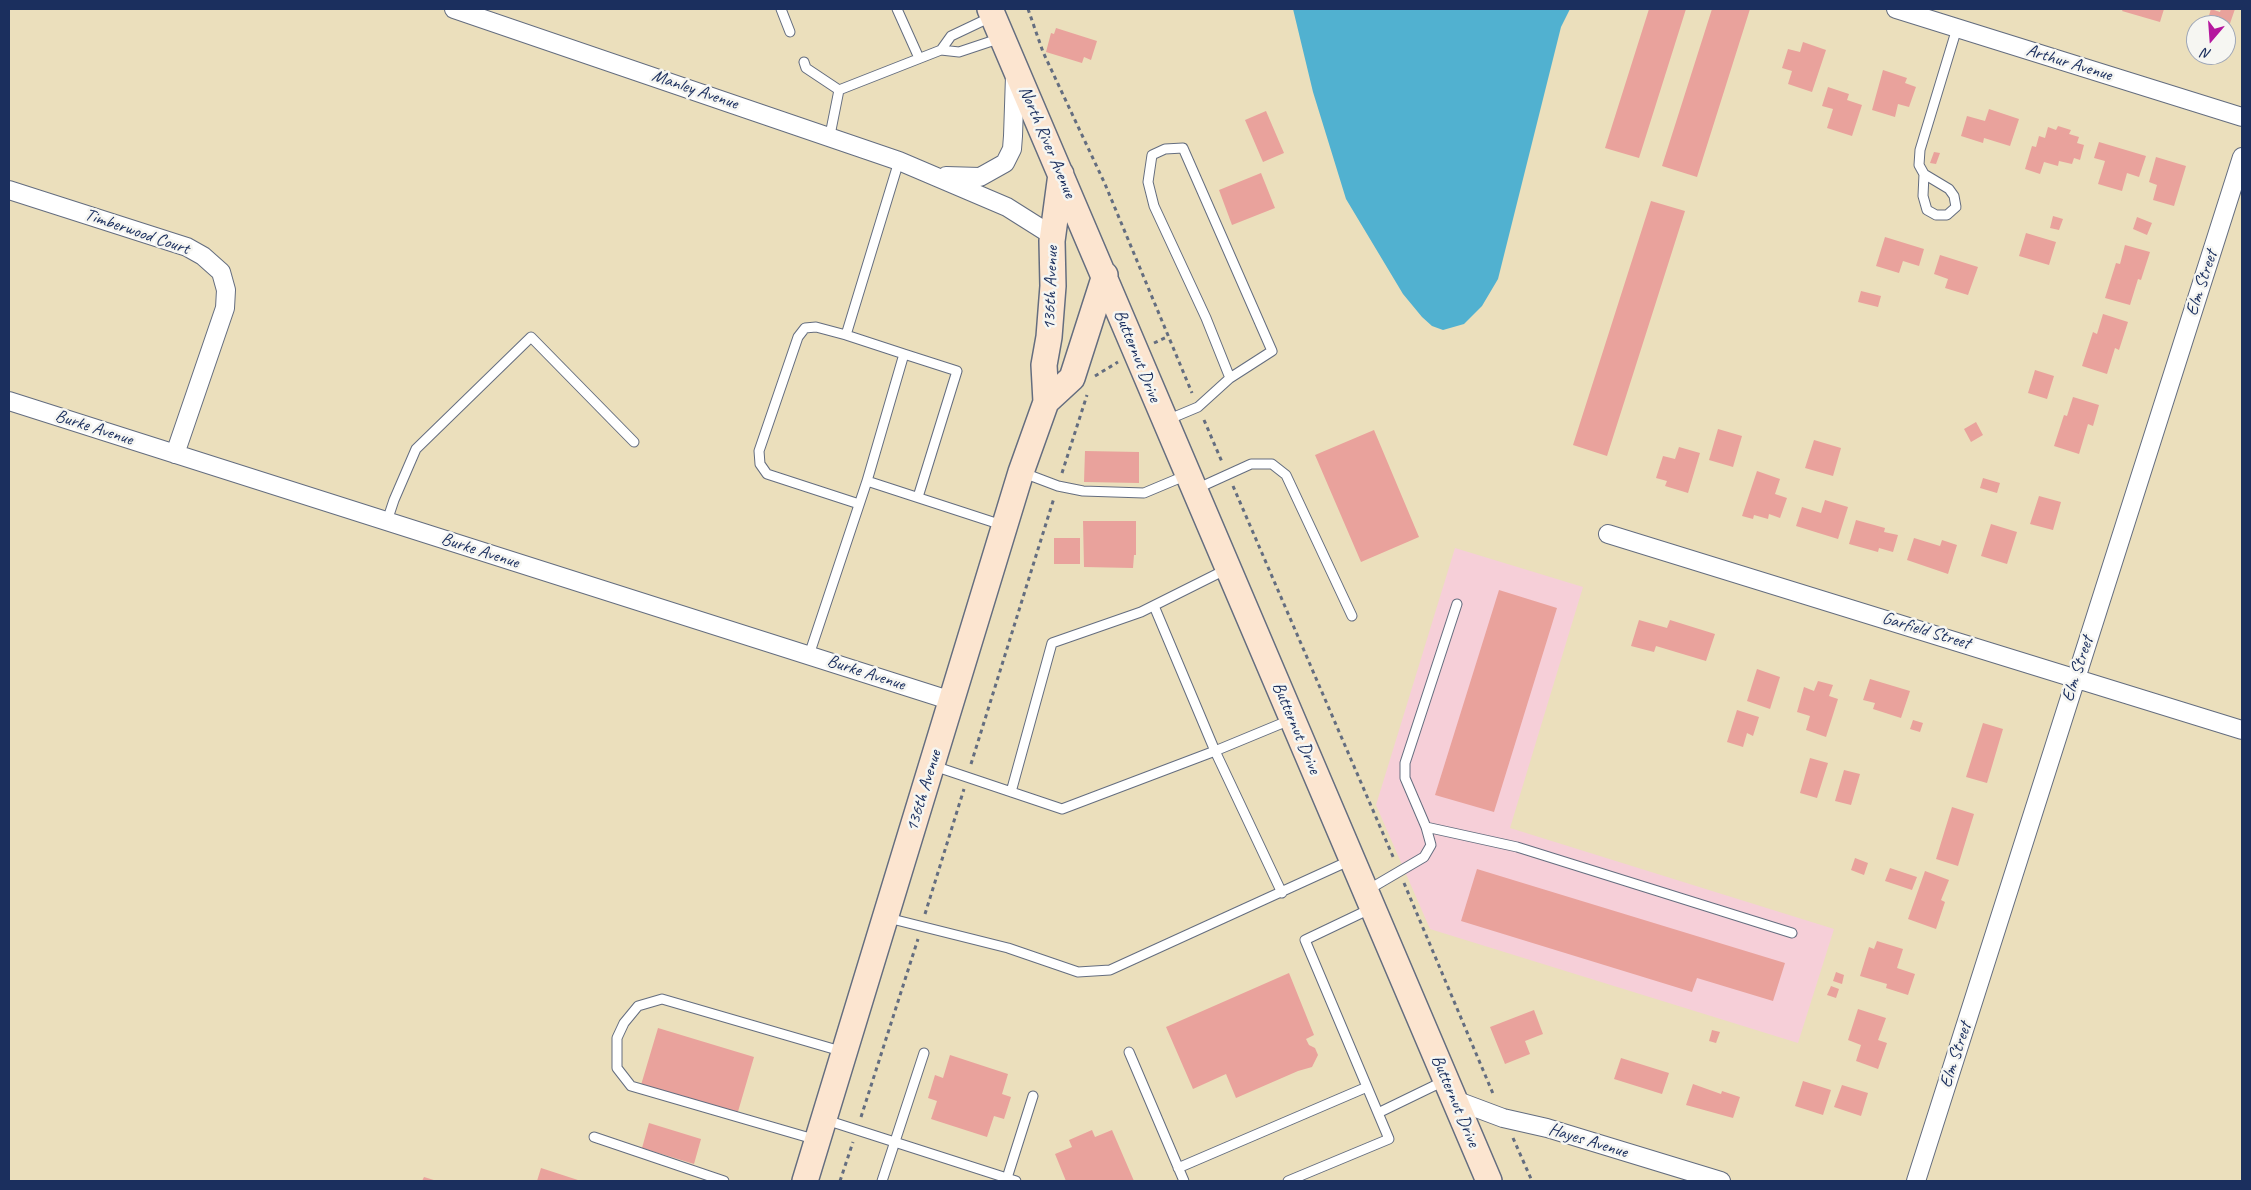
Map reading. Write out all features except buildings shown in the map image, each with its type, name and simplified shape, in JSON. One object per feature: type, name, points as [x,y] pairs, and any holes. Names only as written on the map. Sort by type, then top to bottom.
[{"type":"main road","name":"North River Avenue","points":[[996,21],[1105,275]]},
{"type":"main road","name":"136th Avenue","points":[[805,1181],[1021,472],[1046,402],[1044,365],[1050,337],[1053,236],[1061,174]]},
{"type":"main road","name":"136th Avenue","points":[[1046,402],[1072,378],[1105,275]]},
{"type":"main road","name":"Butternut Drive","points":[[1105,275],[1164,421],[1489,1181]]},
{"type":"street","name":"Manley Avenue","points":[[454,9],[830,135],[899,160],[1022,214],[1053,236]]},
{"type":"street","name":"Arthur Avenue","points":[[1896,9],[2242,118]]},
{"type":"street","name":"Manley Avenue","points":[[935,175],[980,177],[1005,163],[1012,149],[1014,136],[1015,66]]},
{"type":"street","name":"Elm Street","points":[[1916,1181],[2242,157]]},
{"type":"street","name":"Timberwood Court","points":[[9,190],[187,246],[203,256],[221,272],[226,290],[225,308],[176,454]]},
{"type":"street","name":"Burke Avenue","points":[[9,401],[952,701]]},
{"type":"street","name":"Garfield Street","points":[[1608,534],[2242,730]]},
{"type":"street","name":"Hayes Avenue","points":[[1451,1090],[1504,1118],[1547,1128],[1720,1181]]},
{"type":"lane","points":[[781,9],[790,32]]},
{"type":"lane","points":[[897,9],[919,58]]},
{"type":"lane","points":[[839,90],[941,50],[959,52],[996,21]]},
{"type":"lane","points":[[941,50],[951,36],[996,21]]},
{"type":"lane","points":[[1924,174],[1923,196],[1927,210],[1936,216],[1947,215],[1956,208],[1954,196],[1949,189],[1924,174],[1919,165],[1920,150],[1958,28]]},
{"type":"lane","points":[[804,62],[806,68],[839,90]]},
{"type":"lane","points":[[830,135],[839,90]]},
{"type":"lane","points":[[1164,421],[1198,407],[1230,378],[1272,352],[1183,148],[1165,149],[1152,155],[1148,182],[1154,206],[1206,318],[1230,378]]},
{"type":"lane","points":[[846,336],[899,160]]},
{"type":"lane","points":[[859,504],[767,474],[760,464],[759,451],[798,337],[804,328],[816,327],[957,371],[918,497]]},
{"type":"lane","points":[[388,521],[394,500],[416,449],[531,337],[634,442]]},
{"type":"lane","points":[[810,655],[867,481],[904,354]]},
{"type":"lane","points":[[1021,472],[1058,486],[1083,492],[1144,493],[1227,473],[1251,464],[1272,464],[1286,475],[1352,616]]},
{"type":"lane","points":[[867,481],[1005,526]]},
{"type":"lane","points":[[1011,792],[1052,643],[1141,612],[1228,568]]},
{"type":"lane","points":[[1288,1181],[1389,1139],[1305,940],[1369,899],[1399,871],[1424,857],[1431,845],[1426,827],[1405,778],[1405,763],[1457,604]]},
{"type":"lane","points":[[1154,606],[1215,751],[1282,893]]},
{"type":"lane","points":[[932,766],[1062,810],[1292,719]]},
{"type":"lane","points":[[1426,827],[1517,847],[1792,933]]},
{"type":"lane","points":[[885,918],[922,925],[1008,948],[1078,972],[1110,970],[1352,860]]},
{"type":"lane","points":[[844,1052],[662,999],[638,1006],[624,1023],[617,1038],[617,1068],[631,1086],[820,1130],[857,1130],[1016,1181]]},
{"type":"lane","points":[[1129,1052],[1184,1181]]},
{"type":"lane","points":[[882,1181],[924,1053]]},
{"type":"lane","points":[[1178,1168],[1367,1087]]},
{"type":"lane","points":[[1378,1113],[1451,1090]]},
{"type":"lane","points":[[1007,1178],[1033,1096]]},
{"type":"lane","points":[[594,1137],[724,1181]]},
{"type":"path","points":[[1028,9],[1059,88],[1106,184],[1167,337],[1532,1181]]},
{"type":"path","points":[[1092,382],[1094,377],[1135,352],[1167,337]]},
{"type":"path","points":[[840,1181],[922,925],[1089,388]]},
{"type":"shaded area","points":[[1455,548],[1583,587],[1510,828],[1834,929],[1798,1043],[1430,929],[1376,805]]},
{"type":"water","points":[[1293,9],[1570,9],[1561,27],[1498,279],[1482,306],[1464,324],[1443,330],[1432,326],[1422,317],[1403,294],[1346,199],[1313,92]]}]
